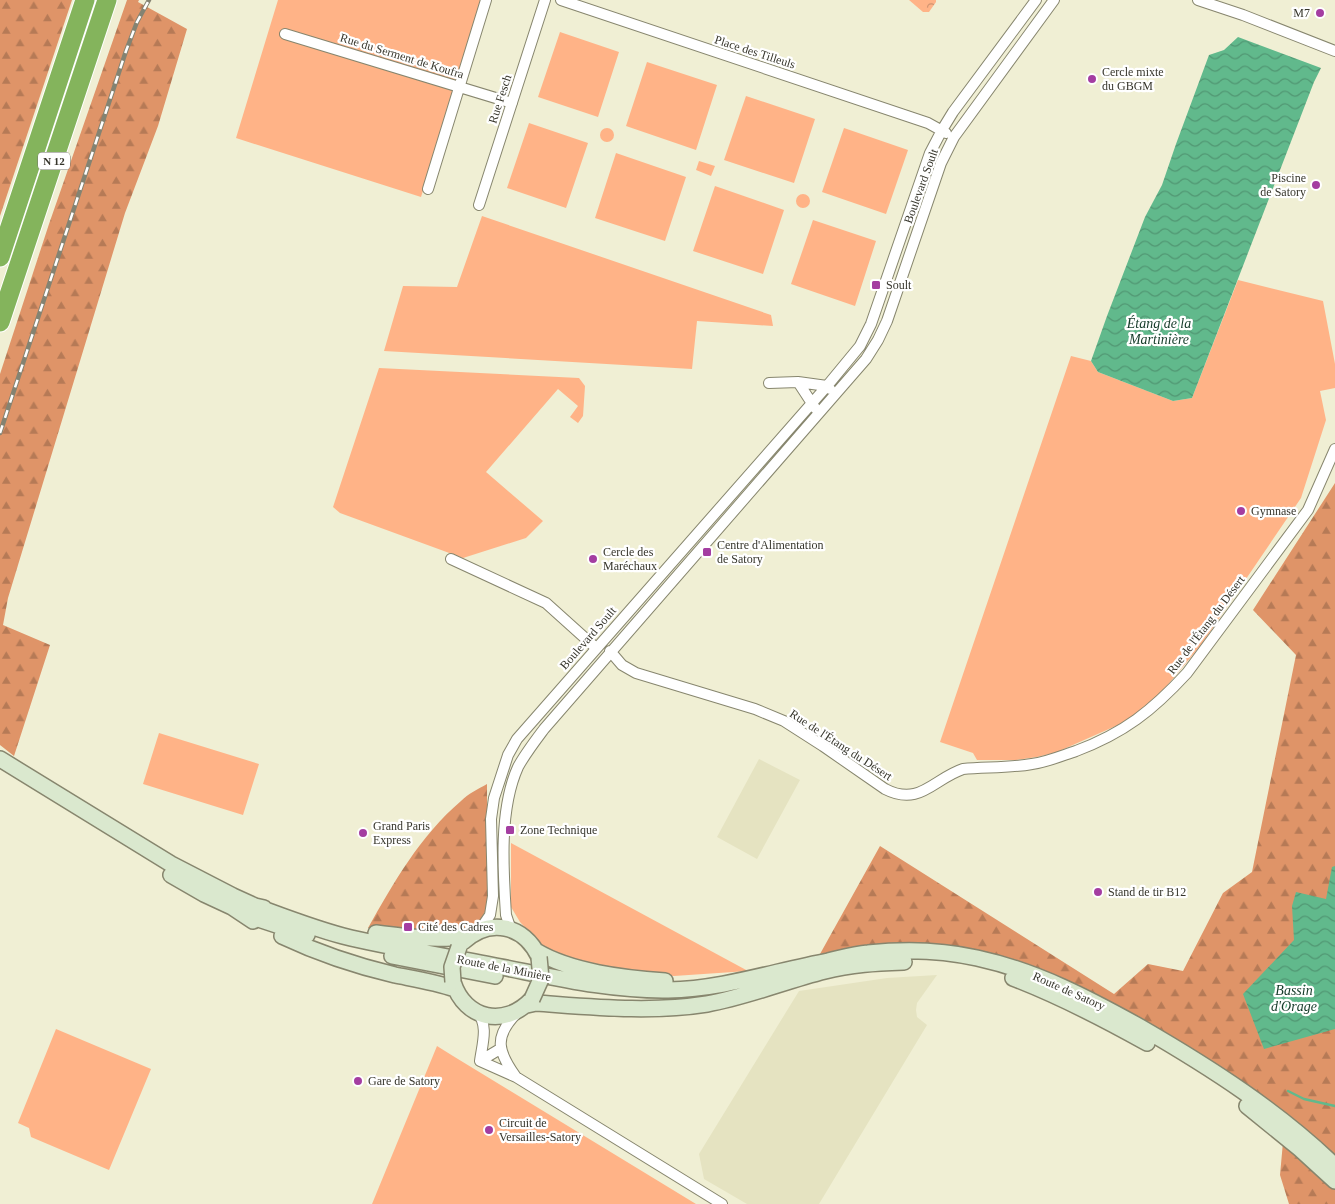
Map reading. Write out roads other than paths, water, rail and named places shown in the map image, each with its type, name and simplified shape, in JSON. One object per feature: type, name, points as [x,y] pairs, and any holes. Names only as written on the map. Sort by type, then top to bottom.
[{"type":"highway","name":"N 12","points":[[0,258],[85,0]]},
{"type":"highway","name":"N 12","points":[[0,322],[107,0]]},
{"type":"main road","points":[[0,759],[250,910],[260,926],[292,941],[346,961],[395,975],[454,985]]},
{"type":"main road","points":[[0,769],[168,873],[250,910],[370,933],[425,938],[469,938],[492,927],[511,930],[525,938],[537,954],[541,979],[526,1005]]},
{"type":"main road","name":"Route de la Minière","points":[[250,910],[340,945],[439,966],[595,995],[640,1000],[682,1000],[776,984]]},
{"type":"main road","name":"Route de la Minière","points":[[250,910],[285,917],[342,935],[605,986],[645,990],[685,989],[758,977]]},
{"type":"main road","points":[[469,938],[452,967],[454,985],[464,1002],[477,1012],[498,1017],[526,1005],[536,1003],[637,1010],[671,1008],[736,998],[776,984]]},
{"type":"main road","name":"Route de Satory","points":[[758,977],[791,968],[866,953],[909,951],[944,953],[1004,965],[1049,980],[1104,1007],[1184,1052],[1244,1091],[1307,1140],[1335,1166]]},
{"type":"main road","points":[[537,954],[601,973],[642,979],[700,982],[758,977]]},
{"type":"main road","name":"Route de Satory","points":[[776,984],[827,970],[866,964],[900,962],[942,963],[973,967],[1002,974],[1045,990],[1093,1013],[1181,1062],[1238,1099],[1300,1148],[1335,1181]]},
{"type":"street","points":[[428,189],[486,0]]},
{"type":"street","name":"Rue Fesch","points":[[479,206],[545,0]]},
{"type":"street","name":"Place des Tilleuls","points":[[561,0],[928,123],[954,137]]},
{"type":"street","name":"Boulevard Soult","points":[[469,938],[490,915],[493,896],[491,819],[494,798],[508,755],[526,728],[860,346],[871,324],[929,154],[942,130],[1036,0]]},
{"type":"street","name":"Boulevard Soult","points":[[511,930],[506,915],[505,816],[509,791],[519,766],[544,729],[610,651],[866,359],[887,321],[941,163],[954,137],[1054,0]]},
{"type":"street","points":[[1198,0],[1335,51]]},
{"type":"street","name":"Rue du Serment de Koufra","points":[[284,34],[512,103]]},
{"type":"street","points":[[911,207],[925,211]]},
{"type":"street","points":[[798,382],[811,404],[817,410],[822,411]]},
{"type":"street","points":[[769,383],[798,382],[827,386],[836,394]]},
{"type":"street","name":"Rue de l'Étang du Désert","points":[[610,651],[622,664],[636,673],[755,709],[784,721],[894,794],[905,796],[917,794],[963,768],[1031,764],[1050,760],[1089,746],[1123,730],[1165,698],[1187,673],[1308,510],[1335,449]]},
{"type":"street","points":[[451,559],[546,603],[596,648]]},
{"type":"street","points":[[516,1077],[506,1063],[500,1049],[501,1040],[511,1019],[526,1005]]},
{"type":"street","points":[[477,1012],[482,1018],[484,1026],[480,1061]]},
{"type":"street","points":[[480,1061],[500,1049]]},
{"type":"street","points":[[480,1061],[516,1077],[722,1204]]},
{"type":"water","name":"Étang de la Martinière","points":[[1238,37],[1321,68],[1192,398],[1173,401],[1098,372],[1091,361],[1145,217],[1162,185],[1209,55],[1224,50]]},
{"type":"water","name":"Bassin d'Orage","points":[[1335,866],[1335,1029],[1264,1049],[1243,994],[1294,940],[1292,906],[1296,892],[1326,899],[1332,867]]},
{"type":"waterway","points":[[1288,1091],[1304,1099],[1335,1106]]},
{"type":"railway","points":[[0,433],[126,51],[137,22],[149,0]]},
{"type":"place","name":"M7","points":[[1320,13]]},
{"type":"place","name":"Cercle mixte du GBGM","points":[[1092,79]]},
{"type":"place","name":"Piscine de Satory","points":[[1316,185]]},
{"type":"place","name":"Soult","points":[[876,285]]},
{"type":"place","name":"Gymnase","points":[[1241,511]]},
{"type":"place","name":"Centre d'Alimentation de Satory","points":[[707,552]]},
{"type":"place","name":"Cercle des Maréchaux","points":[[593,559]]},
{"type":"place","name":"Zone Technique","points":[[510,830]]},
{"type":"place","name":"Grand Paris Express","points":[[363,833]]},
{"type":"place","name":"Stand de tir B12","points":[[1098,892]]},
{"type":"place","name":"Cité des Cadres","points":[[408,927]]},
{"type":"place","name":"Gare de Satory","points":[[358,1081]]},
{"type":"place","name":"Circuit de Versailles-Satory","points":[[489,1130]]}]
